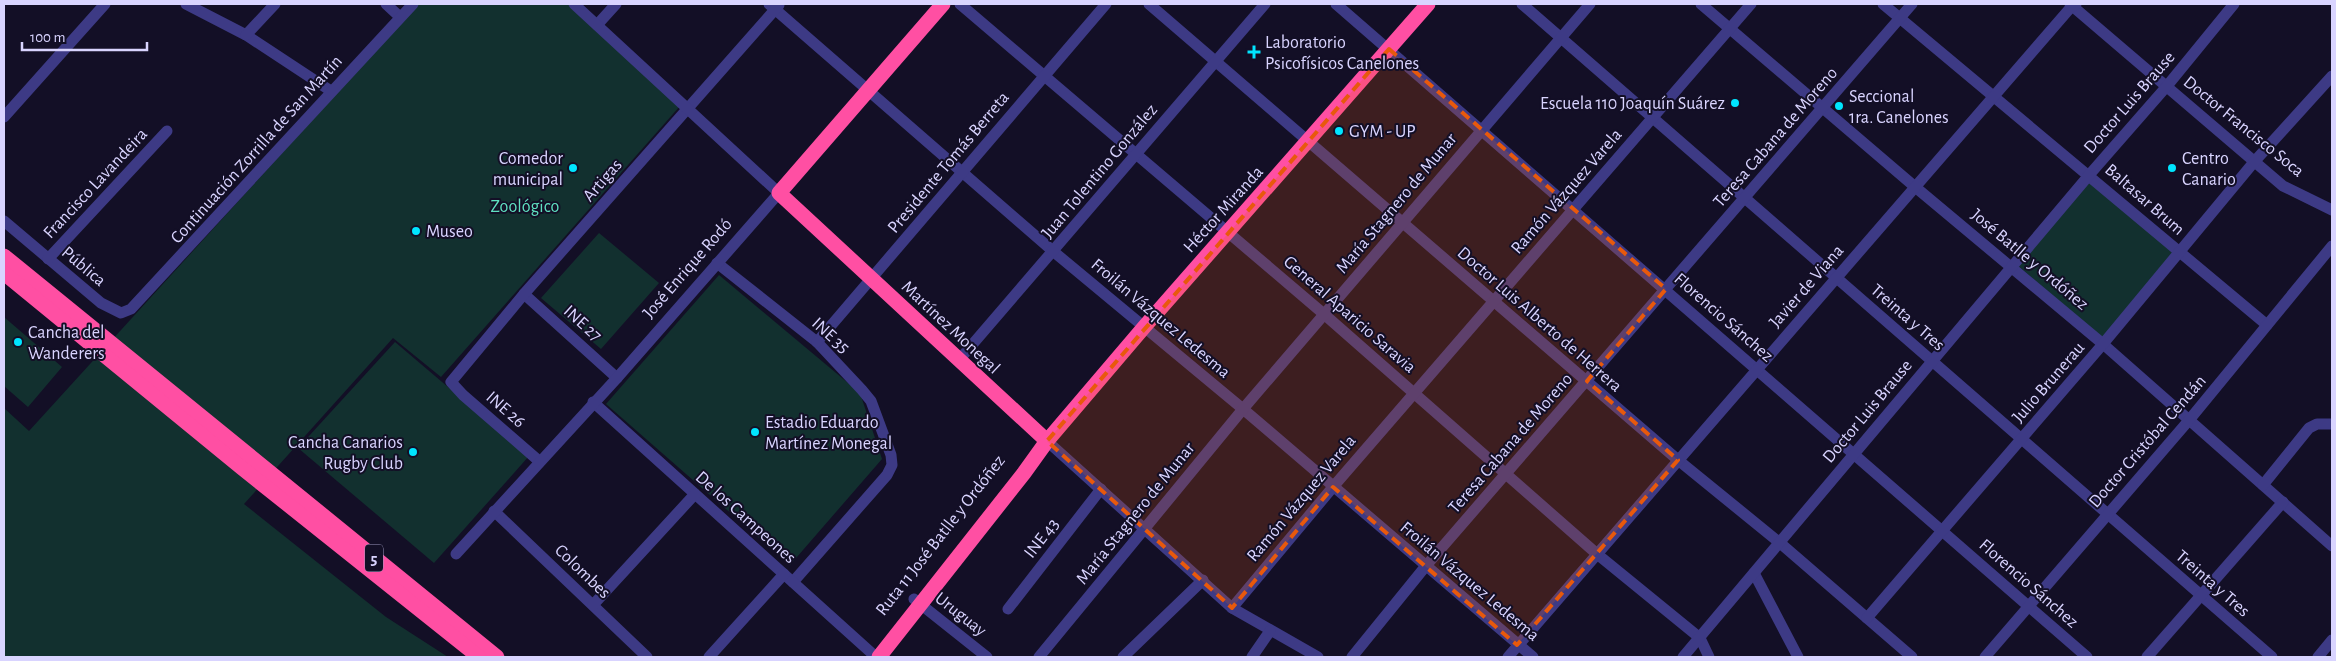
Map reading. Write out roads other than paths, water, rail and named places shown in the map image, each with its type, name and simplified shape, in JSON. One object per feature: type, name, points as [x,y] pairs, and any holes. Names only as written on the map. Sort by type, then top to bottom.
[{"type":"highway","name":"José Enrique Rodó","points":[[779,192],[943,4]]},
{"type":"highway","name":"Héctor Miranda","points":[[1044,439],[1428,4]]},
{"type":"highway","name":"Martínez Monegal","points":[[779,192],[1044,439]]},
{"type":"highway","name":"5","points":[[4,256],[479,657]]},
{"type":"highway","name":"5","points":[[4,273],[228,447]]},
{"type":"highway","name":"Ruta 11 José Batlle y Ordóñez","points":[[874,656],[916,601],[1024,473],[1044,439]]},
{"type":"highway","name":"5","points":[[247,463],[497,657]]},
{"type":"street","points":[[4,117],[105,4]]},
{"type":"street","points":[[186,4],[246,35],[331,92]]},
{"type":"street","points":[[246,35],[274,4]]},
{"type":"street","points":[[386,4],[400,17]]},
{"type":"street","name":"Continuación Zorrilla de San Martín","points":[[121,313],[140,301],[413,4]]},
{"type":"street","name":"Martínez Monegal","points":[[574,4],[779,192]]},
{"type":"street","points":[[597,25],[616,4]]},
{"type":"street","name":"General Aparicio Saravia","points":[[960,4],[1325,315],[1598,554],[1700,638],[1709,657]]},
{"type":"street","name":"Presidente Tomás Berreta","points":[[817,342],[1106,4]]},
{"type":"street","name":"Doctor Luis Alberto de Herrera","points":[[1149,4],[1678,460],[1780,543],[1912,657]]},
{"type":"street","name":"Juan Tolentino González","points":[[959,360],[1266,4]]},
{"type":"street","name":"Florencio Sánchez","points":[[1336,4],[2087,657]]},
{"type":"street","name":"Treinta y Tres","points":[[1522,4],[2272,657]]},
{"type":"street","name":"María Stagnero de Munar","points":[[1039,657],[1243,409],[1590,4]]},
{"type":"street","name":"José Batlle y Ordóñez","points":[[1701,4],[2103,344],[2332,546]]},
{"type":"street","name":"Ramón Vázquez Varela","points":[[1232,608],[1493,301],[1752,4]]},
{"type":"street","name":"Baltasar Brum","points":[[1883,4],[1993,97],[2090,174],[2179,252],[2267,325]]},
{"type":"street","name":"Teresa Cabana de Moreno","points":[[1352,657],[1425,567],[1912,4]]},
{"type":"street","name":"Doctor Francisco Soca","points":[[2073,4],[2283,186],[2332,210]]},
{"type":"street","name":"Javier de Viana","points":[[1508,657],[2073,4]]},
{"type":"street","name":"Doctor Luis Brause","points":[[1683,657],[2090,174],[2167,86],[2234,4]]},
{"type":"street","name":"Froilán Vázquez Ledesma","points":[[775,6],[868,91],[1054,252],[1243,409],[1425,567],[1533,657]]},
{"type":"street","name":"Artigas","points":[[451,382],[524,294],[688,109],[775,6]]},
{"type":"street","name":"Julio Brunerau","points":[[1867,618],[2103,344],[2254,162],[2332,76]]},
{"type":"street","name":"Francisco Lavandeira","points":[[48,259],[167,131]]},
{"type":"street","name":"José Enrique Rodó","points":[[456,554],[539,461],[617,378],[779,192]]},
{"type":"street","name":"Pública","points":[[4,221],[101,302],[121,313]]},
{"type":"street","name":"Doctor Cristóbal Cendán","points":[[1986,657],[2190,419],[2332,246]]},
{"type":"street","name":"INE 35","points":[[717,263],[817,342],[871,401],[891,455],[892,465],[887,475],[793,582]]},
{"type":"street","name":"INE 27","points":[[524,294],[617,378]]},
{"type":"street","name":"INE 26","points":[[451,382],[463,395],[539,461]]},
{"type":"street","name":"De los Campeones","points":[[593,402],[874,656]]},
{"type":"street","points":[[2263,486],[2309,428],[2317,424],[2332,424]]},
{"type":"street","name":"Martínez Monegal","points":[[1044,439],[1146,528],[1232,608],[1318,657]]},
{"type":"street","name":"INE 43","points":[[1008,609],[1101,489]]},
{"type":"street","points":[[593,604],[695,494]]},
{"type":"street","points":[[2147,657],[2283,502]]},
{"type":"street","name":"Colombes","points":[[494,511],[647,657]]},
{"type":"street","points":[[1754,572],[1798,657]]},
{"type":"street","points":[[709,657],[784,574]]},
{"type":"street","points":[[1123,657],[1203,580]]},
{"type":"street","name":"Uruguay","points":[[916,601],[987,657]]},
{"type":"street","points":[[1252,657],[1270,631]]},
{"type":"street","points":[[2318,657],[2332,640]]},
{"type":"place","name":"Laboratorio Psicofísicos Canelones","points":[[1254,52]]},
{"type":"place","name":"Escuela 110 Joaquín Suárez","points":[[1735,103]]},
{"type":"place","name":"Seccional 1ra. Canelones","points":[[1839,106]]},
{"type":"place","name":"GYM - UP","points":[[1339,131]]},
{"type":"place","name":"Comedor municipal","points":[[573,168]]},
{"type":"place","name":"Centro Canario","points":[[2172,168]]},
{"type":"place","name":"Museo","points":[[416,231]]},
{"type":"place","name":"Cancha del Wanderers","points":[[18,342]]},
{"type":"place","name":"Estadio Eduardo Martínez Monegal","points":[[755,432]]},
{"type":"place","name":"Cancha Canarios Rugby Club","points":[[413,452]]},
{"type":"park label","name":"Zoológico","points":[[525,206]]}]
